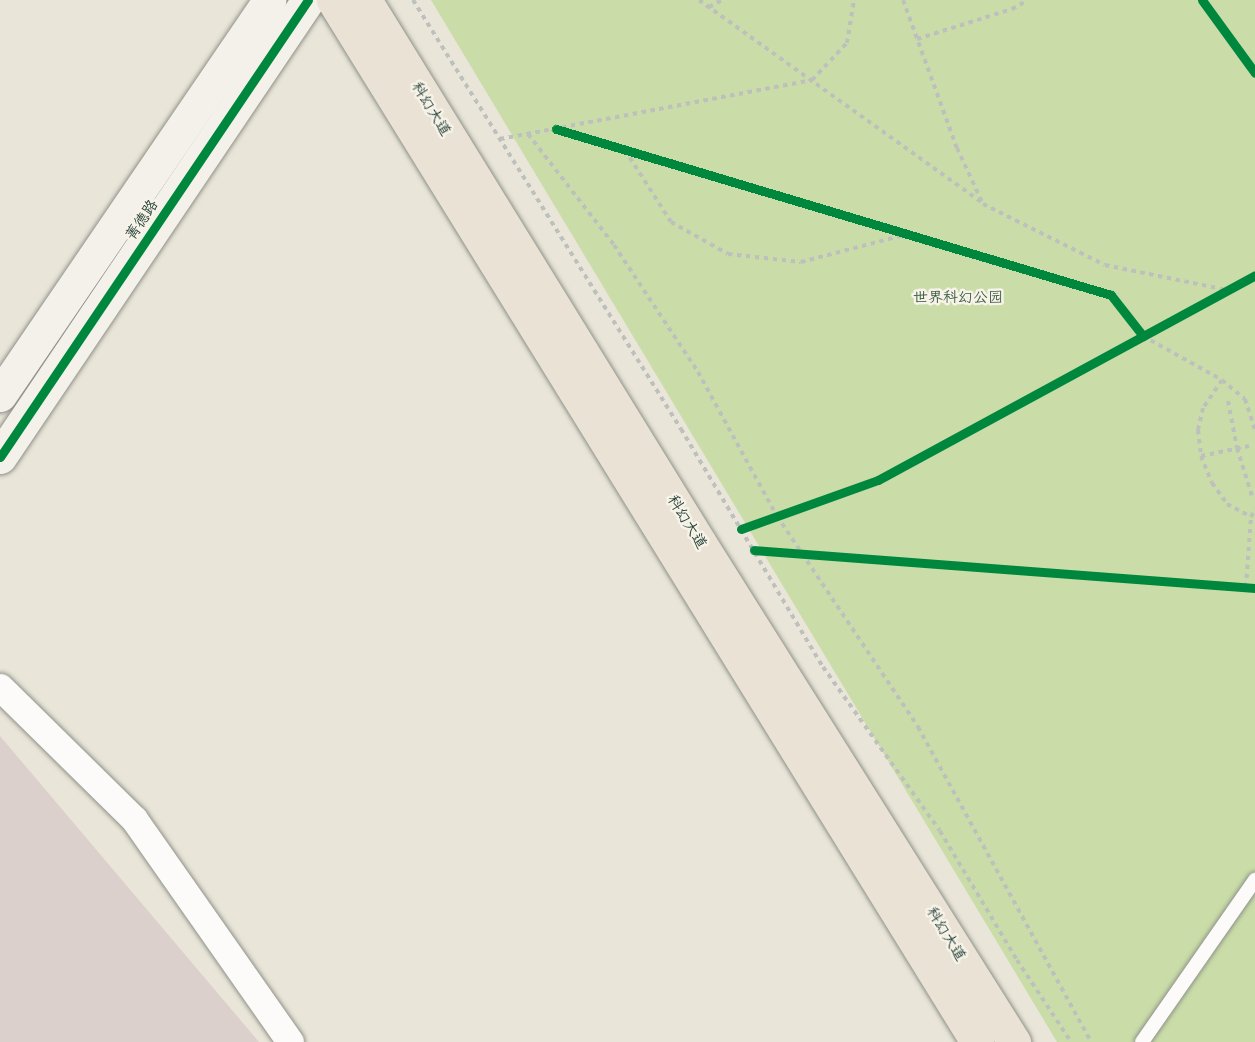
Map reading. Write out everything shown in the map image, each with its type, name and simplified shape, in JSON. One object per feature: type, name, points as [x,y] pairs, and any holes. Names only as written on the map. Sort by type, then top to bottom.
[{"type":"main road","name":"科幻大道","points":[[333,0],[977,1042]]},
{"type":"main road","name":"科幻大道","points":[[365,0],[700,543],[1014,1042]]},
{"type":"street","name":"菁德路","points":[[0,395],[269,0]]},
{"type":"street","name":"菁德路","points":[[0,458],[308,0]]},
{"type":"street","points":[[0,687],[134,819],[290,1042]]},
{"type":"lane","points":[[1142,1042],[1255,880]]},
{"type":"path","points":[[413,0],[681,429],[745,527],[823,667],[940,831],[1017,960],[1071,1042]]},
{"type":"path","points":[[699,0],[983,204],[1105,265],[1227,290]]},
{"type":"path","points":[[709,7],[722,0]]},
{"type":"path","points":[[500,140],[812,80],[847,43],[854,0]]},
{"type":"path","points":[[903,0],[957,148],[983,204]]},
{"type":"path","points":[[917,39],[1012,9],[1028,0]]},
{"type":"path","points":[[556,129],[576,135]]},
{"type":"path","points":[[528,134],[615,245],[698,372],[772,518],[804,554],[918,727],[1091,1042]]},
{"type":"path","points":[[615,147],[637,153]]},
{"type":"path","points":[[625,150],[671,222],[728,254],[801,262],[908,234]]},
{"type":"path","points":[[885,228],[919,238]]},
{"type":"path","points":[[1208,300],[1236,285]]},
{"type":"path","points":[[1136,328],[1143,336],[1222,381],[1245,399],[1255,429]]},
{"type":"path","points":[[1132,342],[1152,331]]},
{"type":"path","points":[[1222,381],[1203,408],[1198,430],[1201,456],[1212,483],[1227,504],[1251,517]]},
{"type":"path","points":[[1228,401],[1237,448],[1252,496]]},
{"type":"path","points":[[1201,456],[1249,446]]},
{"type":"path","points":[[1235,586],[1251,588],[1251,517],[1255,509]]},
{"type":"path","points":[[772,518],[788,512]]},
{"type":"path","points":[[784,553],[815,555]]},
{"type":"shaded area","points":[[0,736],[259,1042],[0,1042]]},
{"type":"green space","name":"世界科幻公园","points":[[431,0],[1255,0],[1255,1042],[1057,1042]]},
{"type":"cycle path","points":[[0,457],[308,0]]},
{"type":"cycle path","points":[[1202,0],[1255,73]]},
{"type":"cycle path","points":[[556,129],[1111,295],[1143,336]]},
{"type":"cycle path","points":[[741,529],[878,480],[1255,275]]},
{"type":"cycle path","points":[[754,550],[1255,588]]}]
